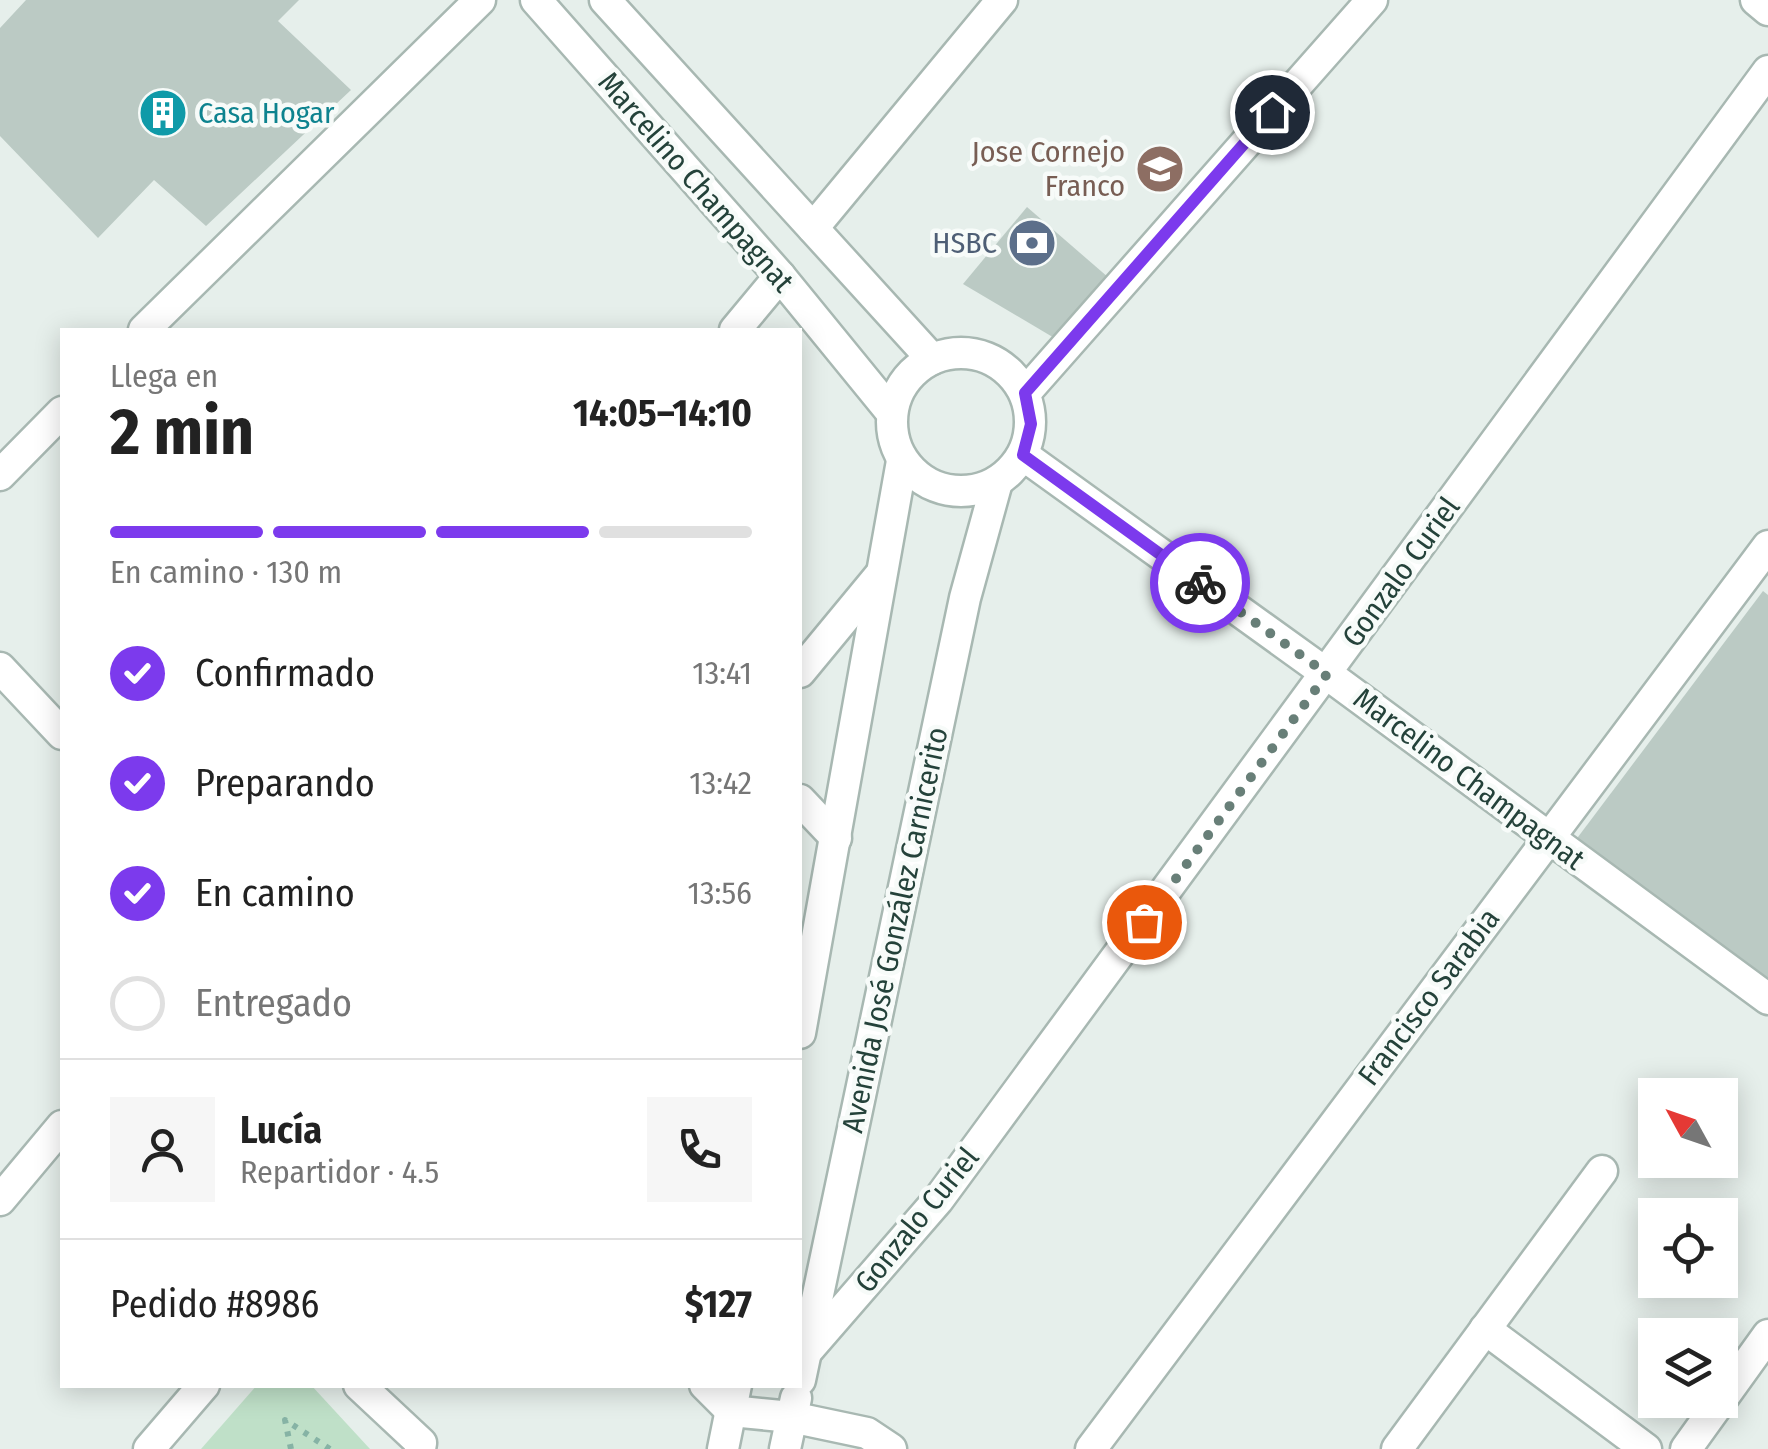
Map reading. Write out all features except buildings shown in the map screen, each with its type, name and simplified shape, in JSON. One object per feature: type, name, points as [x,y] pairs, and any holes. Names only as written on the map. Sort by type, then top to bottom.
[{"type":"street","points":[[146,328],[480,0]]},
{"type":"street","name":"Marcelino Champagnat","points":[[536,0],[780,276],[891,412]]},
{"type":"street","name":"Marcelino Champagnat","points":[[605,0],[932,358]]},
{"type":"street","points":[[813,228],[1002,0]]},
{"type":"street","points":[[1025,393],[1372,0]]},
{"type":"street","points":[[1756,0],[1768,10]]},
{"type":"street","name":"Gonzalo Curiel","points":[[802,1372],[938,1200],[1768,70]]},
{"type":"street","points":[[737,328],[780,276]]},
{"type":"street","points":[[968,352],[1002,364],[1025,393],[1031,424],[1023,455],[997,482],[972,491],[945,491],[921,480],[902,461],[892,438],[891,412],[904,380],[932,358],[968,352]]},
{"type":"street","points":[[0,475],[60,414]]},
{"type":"street","name":"Marcelino Champagnat","points":[[1023,455],[1768,999]]},
{"type":"street","points":[[802,1022],[902,461]]},
{"type":"street","name":"Avenida José González Carnicerito","points":[[802,1372],[965,598],[997,482]]},
{"type":"street","name":"Francisco Sarabia","points":[[1091,1449],[1548,838],[1764,561]]},
{"type":"street","points":[[802,670],[883,571]]},
{"type":"street","points":[[0,668],[60,732]]},
{"type":"street","points":[[802,802],[836,838]]},
{"type":"street","points":[[0,1200],[60,1128]]},
{"type":"street","points":[[1397,1449],[1602,1172]]},
{"type":"street","points":[[1485,1329],[1646,1449]]},
{"type":"street","points":[[1686,1449],[1768,1334]]},
{"type":"street","points":[[149,1449],[201,1388]]},
{"type":"street","points":[[362,1388],[420,1443],[420,1449]]},
{"type":"street","name":"Avenida José González Carnicerito","points":[[785,1449],[798,1388]]},
{"type":"street","points":[[724,1449],[734,1398],[791,1417],[867,1434],[891,1449]]},
{"type":"path","points":[[292,1449],[284,1420],[330,1449]]},
{"type":"green space","points":[[254,1388],[314,1388],[370,1449],[201,1449]]},
{"type":"way so far","points":[[1144,922],[1327,674],[1200,583]]},
{"type":"place","name":"Casa Hogar","points":[[163,113]]},
{"type":"place","name":"Jose Cornejo Franco","points":[[1160,169]]},
{"type":"place","name":"HSBC","points":[[1032,243]]},
{"type":"route","points":[[1200,583],[1023,455],[1031,424],[1025,393],[1272,112]]}]
